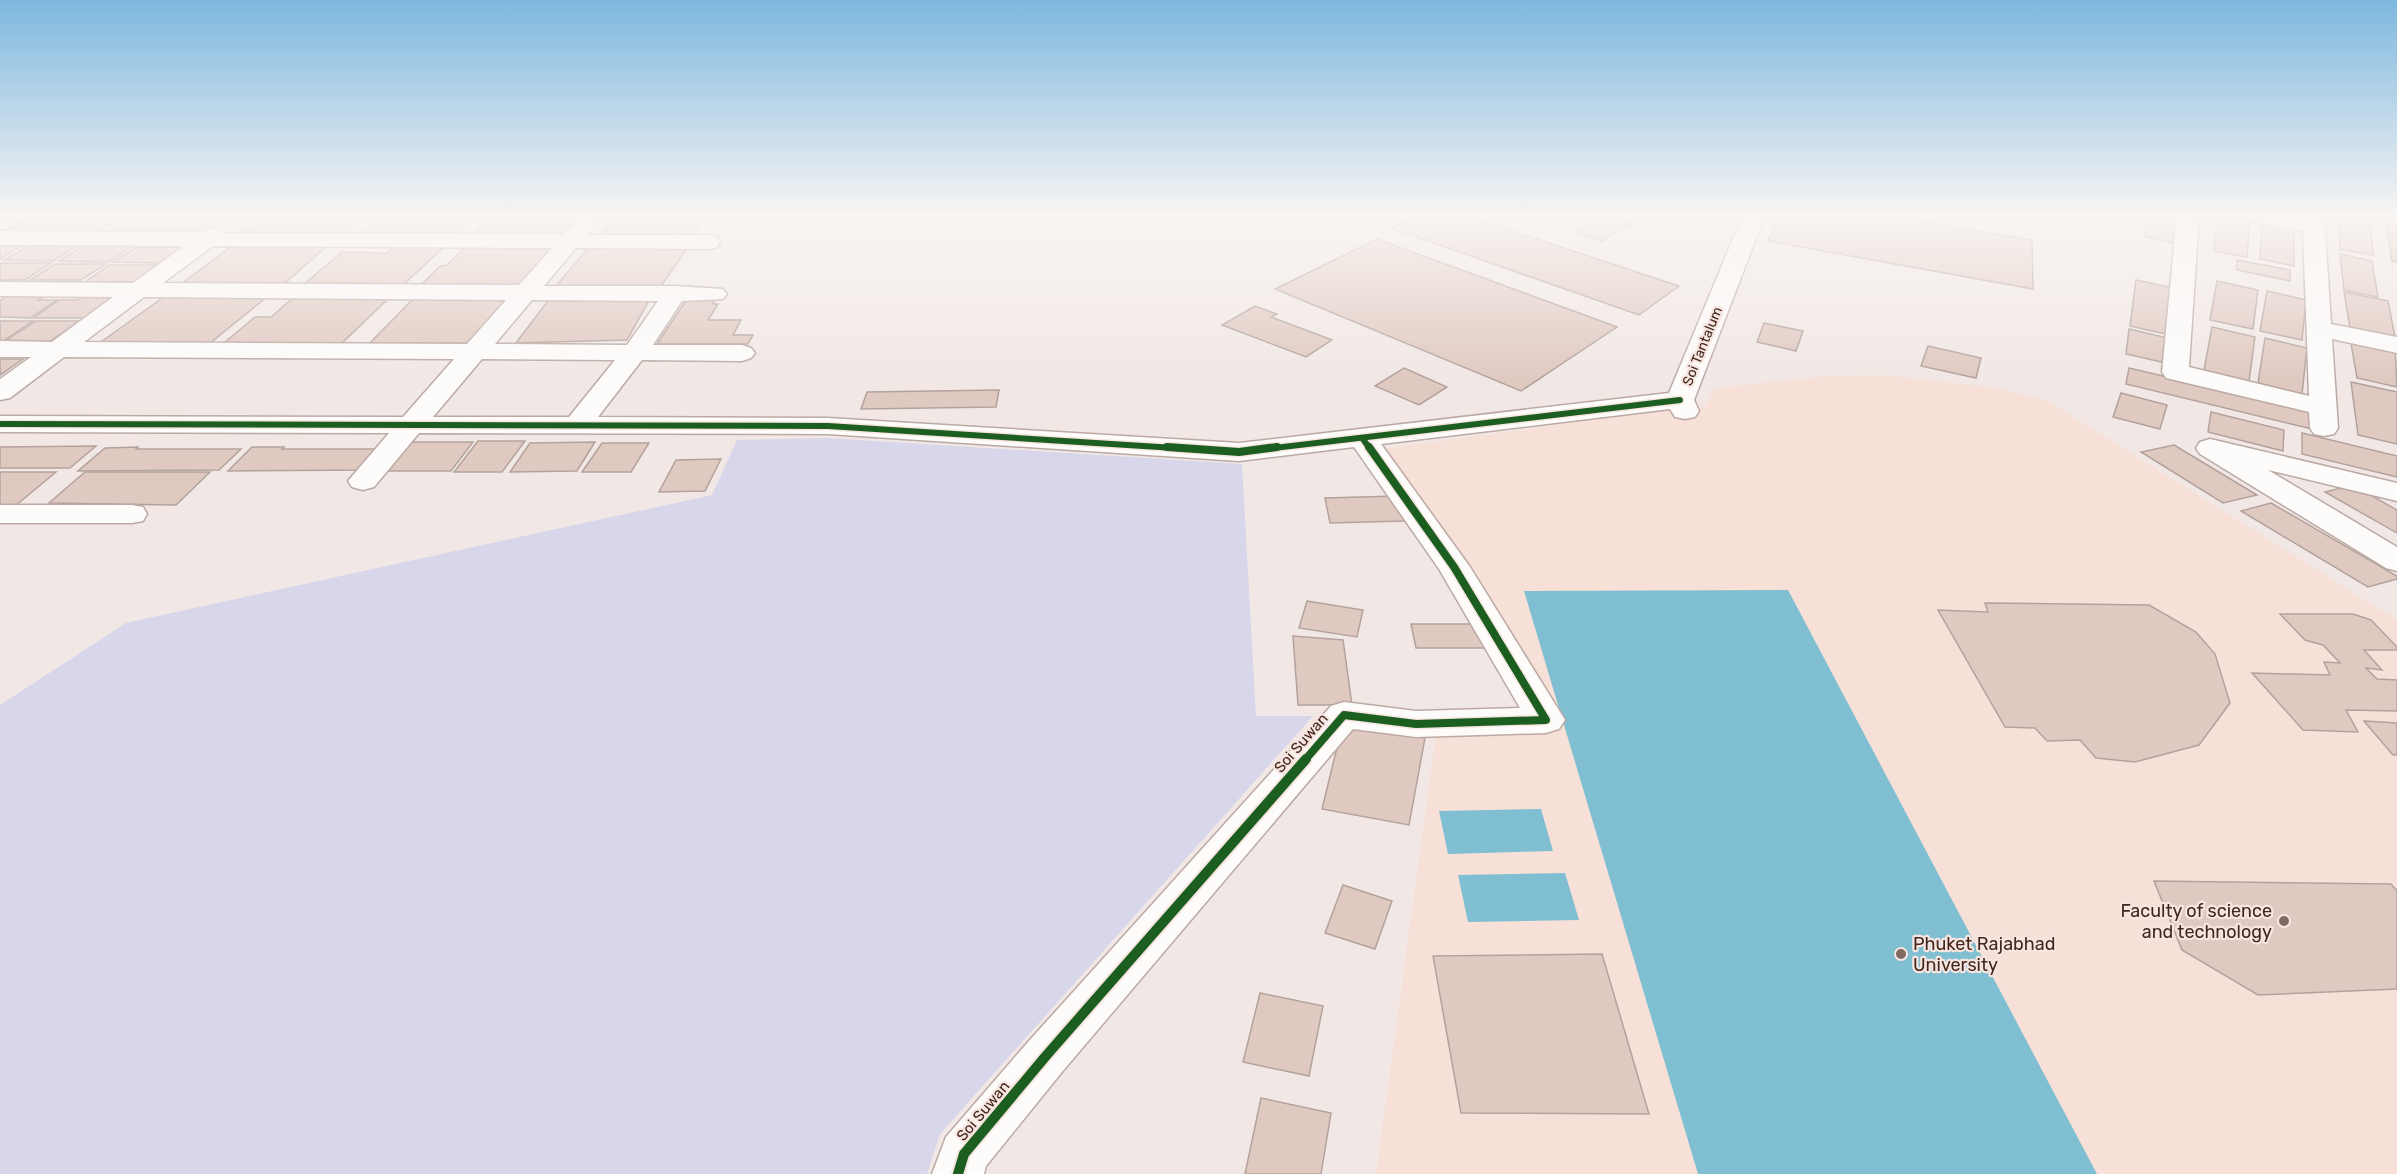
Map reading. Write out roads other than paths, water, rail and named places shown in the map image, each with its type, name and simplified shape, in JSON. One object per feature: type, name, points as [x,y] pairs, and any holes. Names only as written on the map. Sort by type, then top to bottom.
[{"type":"street","points":[[0,392],[166,270]]},
{"type":"street","points":[[363,481],[545,270]]},
{"type":"street","name":"Soi Tantalum","points":[[1363,439],[1682,405],[1733,270]]},
{"type":"street","points":[[2183,270],[2175,372],[2323,417],[2315,270]]},
{"type":"street","points":[[0,289],[715,294]]},
{"type":"street","points":[[578,424],[675,293]]},
{"type":"street","points":[[2318,329],[2397,345]]},
{"type":"street","points":[[0,349],[742,353]]},
{"type":"street","points":[[0,424],[828,426],[1239,452],[1363,439]]},
{"type":"street","name":"Soi Suwan","points":[[958,1174],[964,1154],[1045,1057],[1344,715],[1416,724],[1546,720],[1454,567],[1363,439]]},
{"type":"street","points":[[2397,492],[2210,448],[2397,561]]},
{"type":"street","points":[[0,514],[132,514]]},
{"type":"water","points":[[1788,590],[2097,1174],[1698,1174],[1524,591]]},
{"type":"water","points":[[1541,809],[1553,851],[1448,854],[1439,811]]},
{"type":"water","points":[[1565,873],[1579,920],[1468,922],[1458,875]]},
{"type":"place","name":"Faculty of science and technology","points":[[2284,921]]},
{"type":"place","name":"Phuket Rajabhad University","points":[[1901,954]]}]
